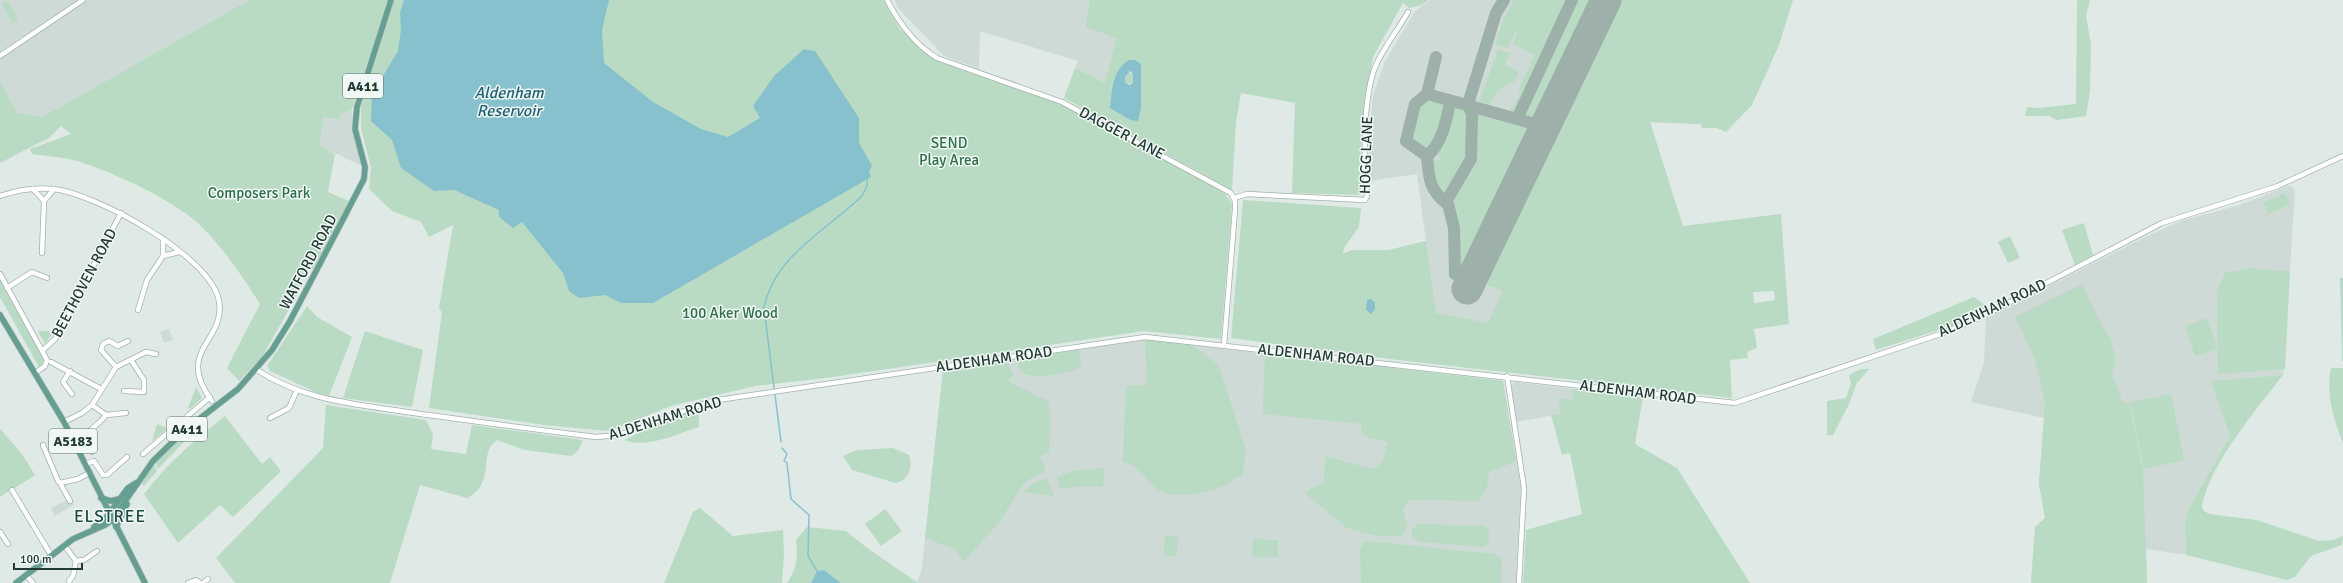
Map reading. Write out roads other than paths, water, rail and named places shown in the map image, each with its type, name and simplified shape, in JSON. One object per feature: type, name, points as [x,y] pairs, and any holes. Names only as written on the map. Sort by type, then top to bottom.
[{"type":"main road","name":"WATFORD ROAD","points":[[91,530],[105,519],[128,488],[136,482],[170,443],[238,389],[257,370],[272,350],[290,321],[364,179],[365,167],[355,129],[357,107],[391,0]]},
{"type":"main road","name":"A5183","points":[[0,315],[64,422],[112,520],[146,583]]},
{"type":"main road","name":"WATFORD ROAD","points":[[112,520],[129,497],[136,482]]},
{"type":"main road","points":[[116,527],[129,497]]},
{"type":"main road","points":[[101,498],[111,501],[119,499]]},
{"type":"main road","points":[[16,583],[64,545],[91,530],[105,525],[112,520]]},
{"type":"street","points":[[0,56],[83,0]]},
{"type":"street","name":"DAGGER LANE","points":[[887,0],[908,33],[926,52],[937,58],[1024,87],[1074,108],[1218,184],[1228,190],[1234,198]]},
{"type":"street","name":"HOGG LANE","points":[[1234,198],[1247,194],[1365,200],[1367,196],[1364,147],[1368,101],[1375,70],[1408,12]]},
{"type":"street","name":"ALDENHAM ROAD","points":[[257,370],[297,390],[318,398],[448,418],[596,437],[619,435],[711,401],[1146,337],[1224,344],[1730,403],[1746,400],[1943,333],[1981,316],[2162,223],[2278,186],[2343,156]]},
{"type":"street","points":[[33,189],[44,201]]},
{"type":"street","points":[[42,252],[44,201],[54,189]]},
{"type":"street","points":[[0,196],[14,191],[54,189],[83,197],[121,213],[163,239],[211,282],[219,301],[218,318],[201,350],[198,363],[198,376],[211,399],[143,454]]},
{"type":"street","points":[[1224,344],[1235,210],[1234,198]]},
{"type":"street","name":"BEETHOVEN ROAD","points":[[43,350],[55,338],[121,213]]},
{"type":"street","points":[[138,310],[147,280],[163,256],[163,239]]},
{"type":"street","points":[[163,256],[179,252]]},
{"type":"street","points":[[7,288],[32,272],[47,278]]},
{"type":"street","points":[[0,274],[43,350],[47,363],[35,373]]},
{"type":"street","points":[[116,367],[101,350],[103,344],[109,341],[118,346],[128,341]]},
{"type":"street","points":[[64,422],[82,413],[92,405],[116,367],[146,352],[156,354]]},
{"type":"street","points":[[124,391],[144,392],[144,380],[131,360]]},
{"type":"street","points":[[51,362],[101,389]]},
{"type":"street","points":[[70,371],[63,382],[72,394]]},
{"type":"street","points":[[1507,376],[1524,488],[1519,583]]},
{"type":"street","points":[[270,418],[289,408],[297,390]]},
{"type":"street","points":[[92,405],[106,416]]},
{"type":"street","points":[[92,452],[85,438],[86,434],[101,423],[106,416],[126,413]]},
{"type":"street","points":[[43,444],[59,482],[70,500]]},
{"type":"street","points":[[85,464],[94,461],[103,475],[107,475],[128,457]]},
{"type":"street","points":[[59,482],[78,478],[89,473]]},
{"type":"street","points":[[12,490],[51,555]]},
{"type":"street","points":[[0,532],[8,544]]},
{"type":"street","points":[[64,545],[76,561],[73,576],[69,581]]},
{"type":"street","points":[[76,561],[84,560],[97,552]]},
{"type":"street","points":[[26,575],[32,583]]},
{"type":"street","points":[[203,583],[208,579]]},
{"type":"street","points":[[188,583],[196,580],[200,583]]},
{"type":"water","name":"Aldenham Reservoir","points":[[404,0],[609,0],[602,30],[604,63],[653,102],[701,129],[728,137],[760,118],[753,106],[774,76],[804,49],[815,51],[859,118],[859,143],[872,166],[869,172],[871,177],[653,303],[621,303],[605,295],[579,298],[569,291],[563,273],[522,222],[513,228],[499,217],[499,210],[454,190],[434,191],[401,168],[392,140],[371,121],[372,94],[398,51],[401,29],[400,13]]},
{"type":"water","points":[[1129,60],[1135,60],[1141,64],[1141,108],[1138,121],[1130,120],[1110,108],[1114,81],[1123,64]],"holes":[[[1130,71],[1133,74],[1133,83],[1129,85],[1125,82],[1125,77]]]},
{"type":"water","points":[[1370,299],[1375,302],[1375,309],[1371,314],[1366,310],[1367,300]]},
{"type":"water","points":[[824,570],[841,583],[811,583],[817,571]]},
{"type":"waterway","points":[[781,442],[764,308],[770,290],[779,273],[790,259],[804,245],[862,196],[867,186],[867,179]]},
{"type":"waterway","points":[[782,448],[787,454],[784,461],[787,463],[791,499],[809,515],[808,556],[817,571]]},
{"type":"district","name":"ELSTREE","points":[[110,516]]},
{"type":"park label","name":"SEND Play Area","points":[[949,152]]},
{"type":"park label","name":"Composers Park","points":[[259,193]]},
{"type":"park label","name":"100 Aker Wood","points":[[730,313]]}]
